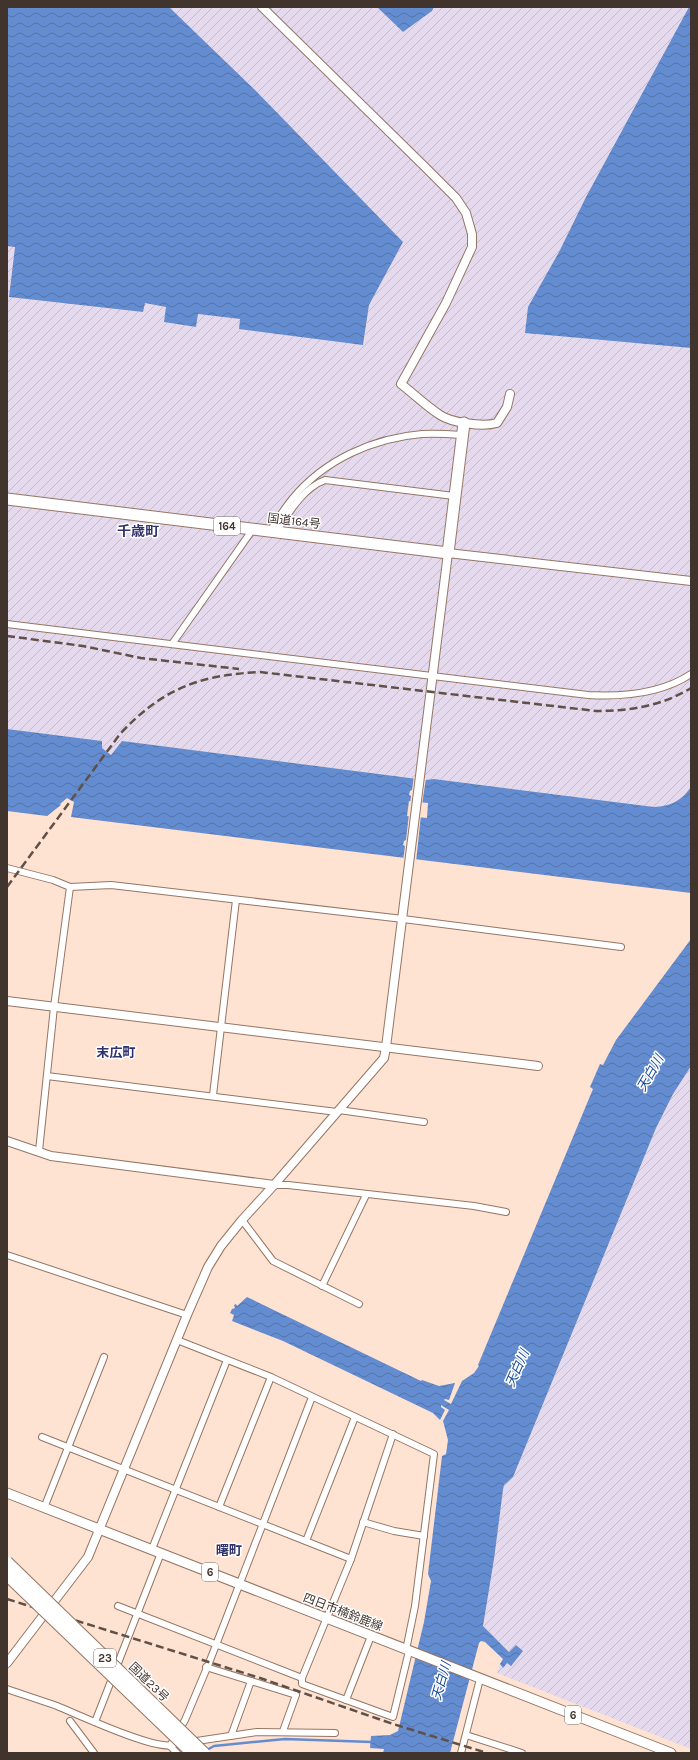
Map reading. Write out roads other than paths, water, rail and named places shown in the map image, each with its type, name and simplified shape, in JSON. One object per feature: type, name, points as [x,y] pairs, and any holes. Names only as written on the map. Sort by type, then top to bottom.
[{"type":"highway","points":[[448,553],[464,423]]},
{"type":"highway","name":"国道164号","points":[[7,499],[448,553]]},
{"type":"highway","name":"国道23号","points":[[7,1562],[204,1753]]},
{"type":"highway","name":"国道23号","points":[[7,1574],[192,1753]]},
{"type":"main road","name":"四日市楠鈴鹿線","points":[[7,1493],[671,1753]]},
{"type":"street","points":[[262,7],[456,198],[466,213],[472,234],[472,247],[446,303],[401,384],[441,416],[464,423],[487,426],[497,423],[507,407],[510,394]]},
{"type":"street","points":[[273,532],[292,499],[304,487],[318,474],[352,453],[379,442],[409,435],[462,435]]},
{"type":"street","points":[[273,532],[298,501],[316,484],[325,480],[454,496]]},
{"type":"street","points":[[172,644],[253,530]]},
{"type":"street","points":[[7,1662],[88,1557],[186,1315],[208,1267],[221,1246],[384,1058],[404,919],[432,676],[448,553],[691,581]]},
{"type":"street","points":[[7,624],[565,693],[609,696],[652,690],[691,674]]},
{"type":"street","points":[[7,868],[53,880],[70,887],[111,885],[404,919],[622,947]]},
{"type":"street","points":[[39,1151],[54,1007],[70,887]]},
{"type":"street","points":[[213,1096],[236,900]]},
{"type":"street","points":[[7,1001],[538,1066]]},
{"type":"street","points":[[47,1076],[424,1122]]},
{"type":"street","points":[[7,1141],[51,1156],[130,1168],[274,1186],[288,1185],[474,1206],[506,1212]]},
{"type":"street","points":[[322,1286],[366,1195]]},
{"type":"street","points":[[242,1220],[273,1261],[359,1304]]},
{"type":"street","points":[[7,1255],[186,1315]]},
{"type":"street","points":[[177,1340],[271,1377],[393,1434],[434,1454],[409,1651],[393,1717],[302,1684],[302,1678],[351,1558],[393,1434]]},
{"type":"street","points":[[44,1508],[104,1357]]},
{"type":"street","points":[[95,1722],[138,1613],[176,1489],[227,1360]]},
{"type":"street","points":[[220,1507],[271,1377]]},
{"type":"street","points":[[173,1751],[312,1396]]},
{"type":"street","points":[[306,1541],[355,1417]]},
{"type":"street","points":[[42,1437],[351,1558]]},
{"type":"street","points":[[363,1522],[394,1531],[424,1536]]},
{"type":"street","points":[[118,1606],[302,1678]]},
{"type":"street","points":[[346,1700],[371,1636]]},
{"type":"street","points":[[206,1667],[296,1696],[283,1731]]},
{"type":"street","points":[[461,1753],[477,1678]]},
{"type":"street","points":[[231,1736],[251,1681]]},
{"type":"street","points":[[7,1689],[173,1751],[203,1739],[257,1732],[279,1733],[283,1731],[335,1733]]},
{"type":"street","points":[[70,1721],[94,1753]]},
{"type":"street","points":[[466,1735],[522,1753]]},
{"type":"water","points":[[7,7],[169,7],[256,91],[403,242],[369,305],[363,345],[239,329],[240,319],[198,314],[196,327],[164,322],[166,307],[145,303],[143,312],[9,297],[15,247],[7,246]]},
{"type":"water","points":[[377,7],[434,7],[432,11],[403,32]]},
{"type":"water","points":[[689,7],[691,7],[691,348],[525,333],[528,307],[559,252],[586,197]]},
{"type":"water","points":[[7,729],[102,741],[102,748],[111,755],[122,741],[425,780],[434,779],[654,807],[675,802],[691,787],[691,893],[71,817],[74,802],[67,798],[47,816],[7,811]],"holes":[[[409,801],[428,803],[427,818],[407,816]]]},
{"type":"water","name":"天白川","points":[[691,939],[691,1066],[673,1094],[656,1128],[513,1477],[504,1485],[483,1626],[509,1652],[516,1645],[523,1651],[511,1666],[507,1663],[503,1668],[500,1664],[503,1659],[485,1642],[481,1641],[479,1643],[450,1753],[383,1753],[384,1749],[370,1748],[371,1736],[390,1735],[398,1731],[424,1622],[431,1581],[428,1574],[442,1456],[446,1454],[448,1440],[443,1421],[449,1410],[441,1405],[441,1407],[445,1410],[440,1420],[433,1413],[283,1341],[232,1321],[234,1315],[230,1313],[232,1309],[235,1308],[234,1305],[236,1304],[237,1306],[247,1297],[421,1381],[422,1380],[439,1386],[455,1383],[449,1400],[444,1400],[451,1404],[462,1381],[474,1373],[479,1366],[478,1365],[593,1089],[590,1087],[600,1064],[603,1065],[616,1040]]},
{"type":"waterway","points":[[205,1751],[214,1746],[285,1739],[372,1742]]},
{"type":"railway","points":[[7,636],[83,646],[141,658],[239,669]]},
{"type":"railway","points":[[7,887],[120,734],[151,706],[167,695],[200,681],[218,677],[260,672],[596,711],[621,710],[645,706],[669,699],[691,688]]},
{"type":"railway","points":[[7,1599],[260,1678],[393,1724],[487,1753]]},
{"type":"district","name":"千歳町","points":[[138,531]]},
{"type":"district","name":"末広町","points":[[116,1052]]},
{"type":"district","name":"曙町","points":[[229,1550]]}]
